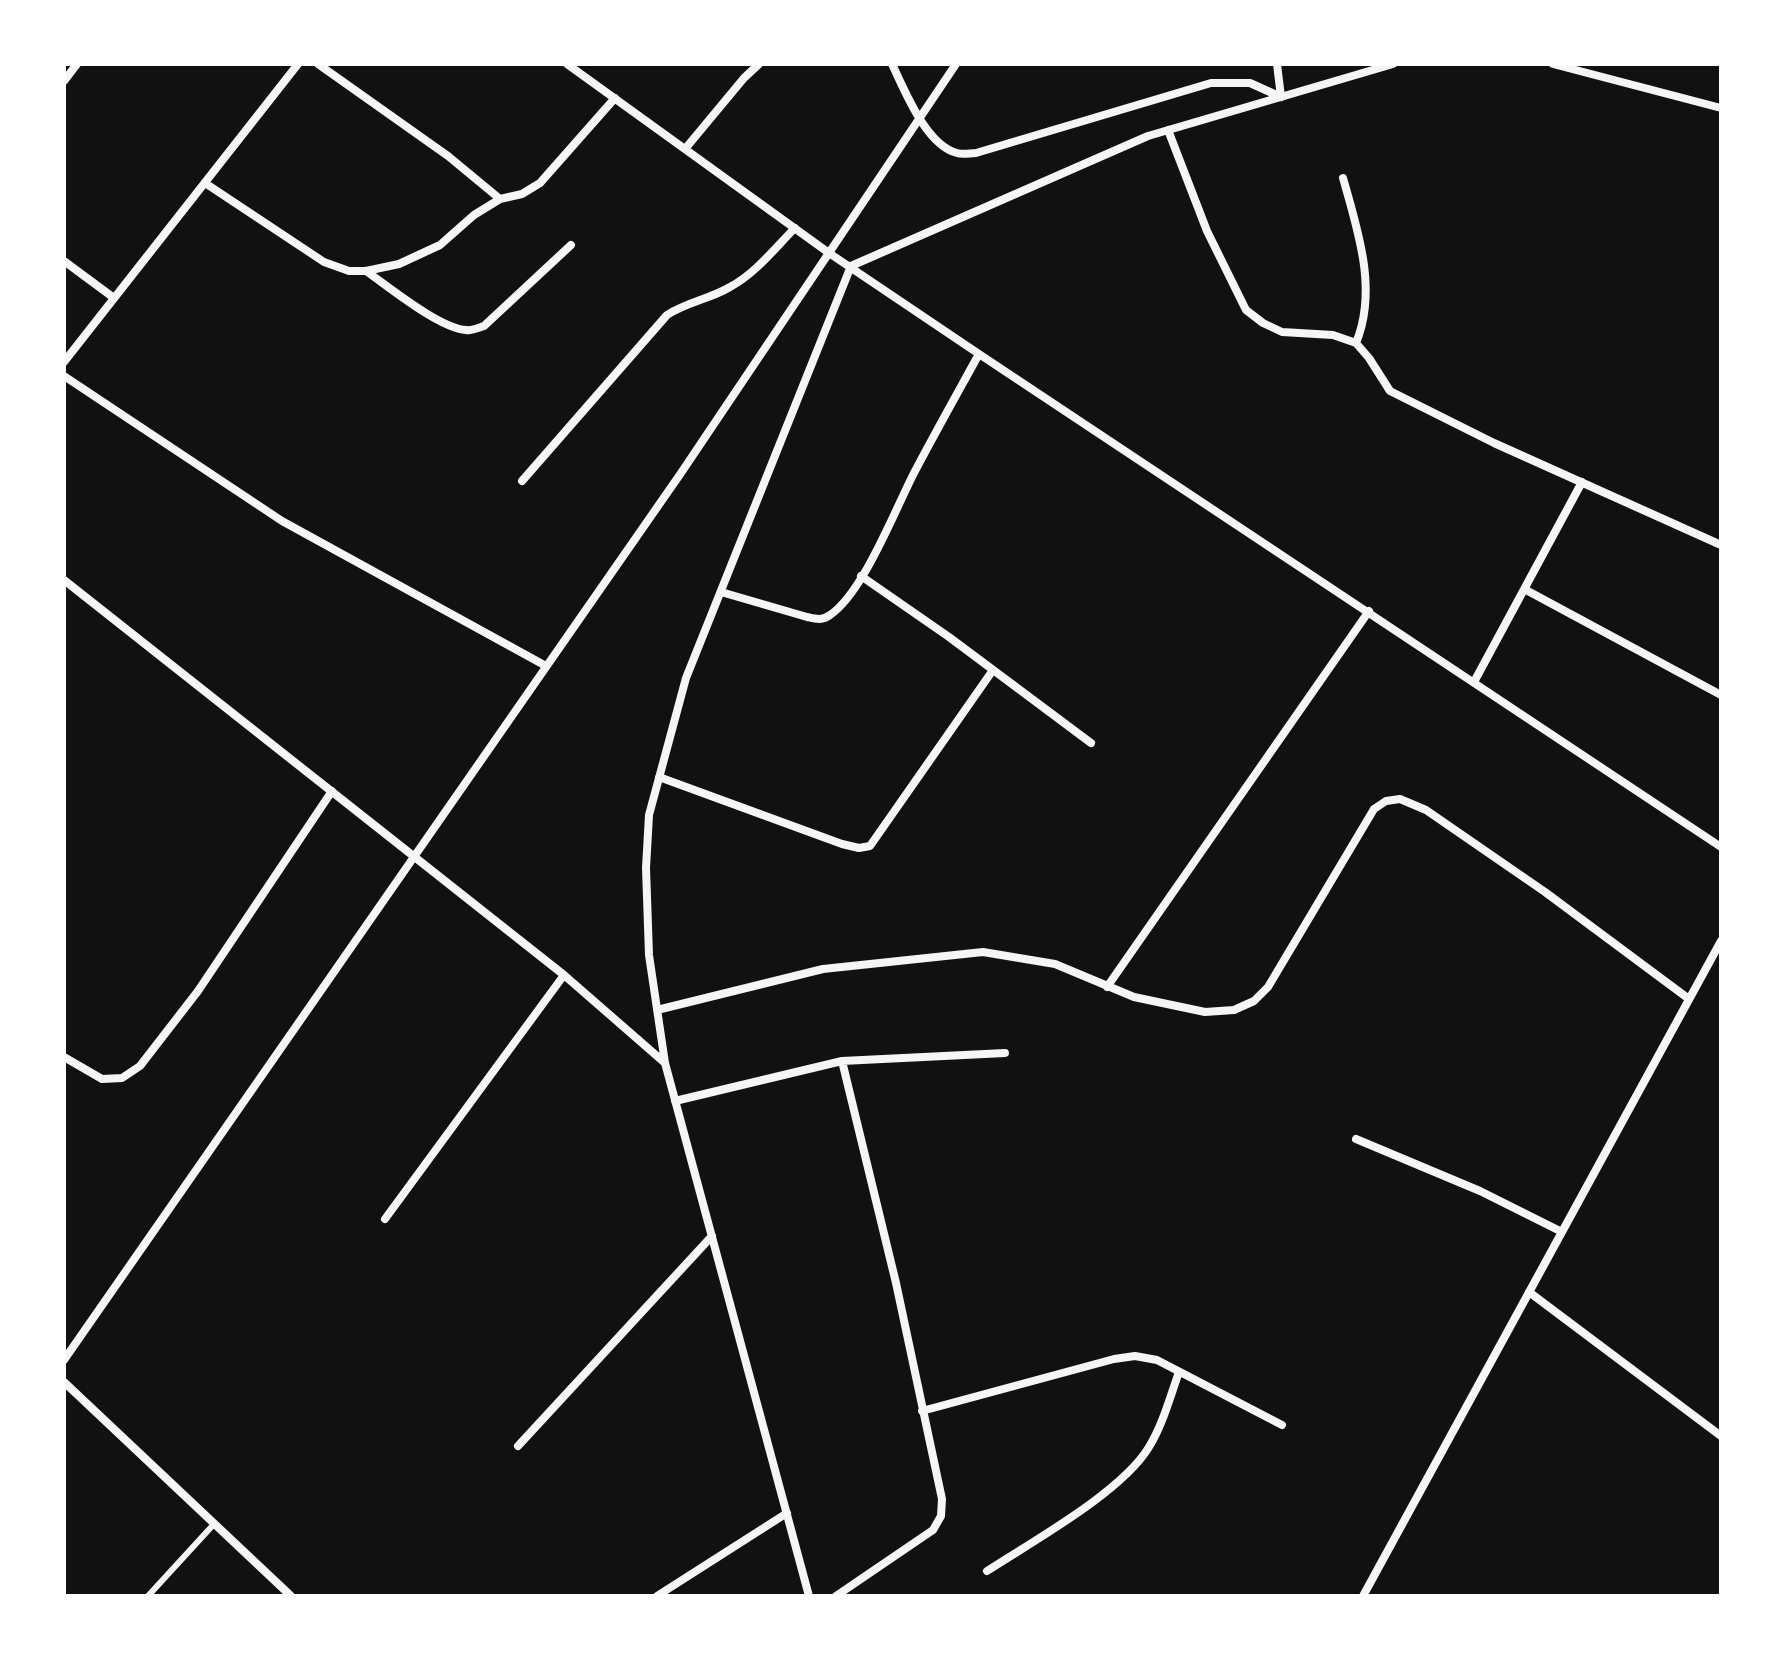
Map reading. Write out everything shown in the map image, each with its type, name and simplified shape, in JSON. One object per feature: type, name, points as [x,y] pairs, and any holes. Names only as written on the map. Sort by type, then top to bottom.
[{"type":"street","points":[[64,81],[77,64]]},
{"type":"street","points":[[64,362],[298,64]]},
{"type":"street","points":[[318,64],[448,156],[500,199]]},
{"type":"street","points":[[567,64],[829,253],[1721,847]]},
{"type":"street","points":[[685,149],[759,64]]},
{"type":"street","points":[[892,64],[919,119],[938,140],[959,154],[976,153],[1211,83],[1250,83],[1281,97]]},
{"type":"street","points":[[64,1360],[681,473],[956,64]]},
{"type":"street","points":[[1277,64],[1281,97]]},
{"type":"street","points":[[809,1596],[665,1063],[649,955],[646,868],[649,815],[686,678],[851,266],[1148,136],[1393,64]]},
{"type":"street","points":[[1553,64],[1721,108]]},
{"type":"street","points":[[205,183],[324,262],[349,271],[366,271],[399,264],[440,245],[474,215],[500,199],[522,194],[540,183],[615,98]]},
{"type":"street","points":[[1168,130],[1207,231],[1246,310],[1263,323],[1282,332],[1333,335],[1356,343],[1390,391],[1494,443],[1721,545]]},
{"type":"street","points":[[1343,178],[1363,260],[1365,303],[1363,325],[1356,343]]},
{"type":"street","points":[[522,481],[667,315],[732,287],[756,268],[795,228]]},
{"type":"street","points":[[366,271],[428,313],[451,326],[468,331],[484,326],[571,245]]},
{"type":"street","points":[[64,261],[114,298]]},
{"type":"street","points":[[721,592],[821,620],[832,614],[872,559],[913,475],[979,354]]},
{"type":"street","points":[[64,376],[282,521],[546,666]]},
{"type":"street","points":[[1474,682],[1582,482]]},
{"type":"street","points":[[861,576],[1091,743]]},
{"type":"street","points":[[64,580],[564,975],[665,1063]]},
{"type":"street","points":[[1526,590],[1721,695]]},
{"type":"street","points":[[1107,987],[1369,611]]},
{"type":"street","points":[[659,777],[842,844],[859,848],[870,846],[993,670]]},
{"type":"street","points":[[64,1057],[102,1079],[122,1078],[140,1066],[198,991],[332,791]]},
{"type":"street","points":[[657,1010],[823,969],[983,952],[1055,964],[1134,997],[1205,1012],[1234,1010],[1254,1001],[1268,987],[1374,809],[1386,801],[1400,799],[1426,810],[1545,892],[1689,999]]},
{"type":"street","points":[[1363,1596],[1721,941]]},
{"type":"street","points":[[385,1219],[564,975]]},
{"type":"street","points":[[675,1101],[842,1061],[1005,1053]]},
{"type":"street","points":[[836,1596],[933,1530],[941,1516],[942,1499],[896,1283],[842,1061]]},
{"type":"street","points":[[1356,1139],[1480,1191],[1562,1232]]},
{"type":"street","points":[[518,1446],[712,1236]]},
{"type":"street","points":[[1529,1292],[1721,1436]]},
{"type":"street","points":[[922,1411],[1135,1356],[1157,1360],[1282,1425]]},
{"type":"street","points":[[987,1571],[1107,1492],[1133,1469],[1149,1448],[1179,1372]]},
{"type":"street","points":[[64,1382],[291,1596]]},
{"type":"street","points":[[657,1596],[787,1513]]},
{"type":"lane","points":[[148,1596],[214,1524]]}]
